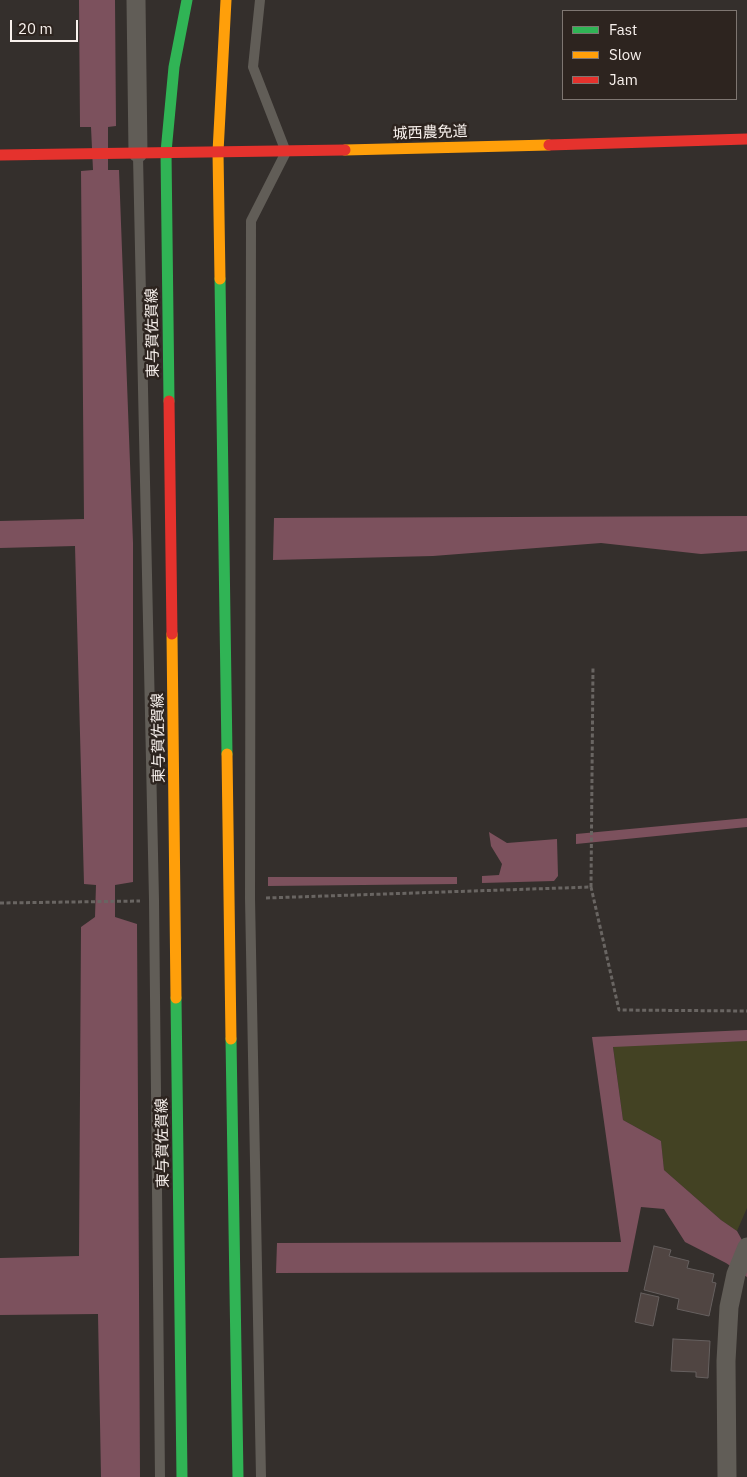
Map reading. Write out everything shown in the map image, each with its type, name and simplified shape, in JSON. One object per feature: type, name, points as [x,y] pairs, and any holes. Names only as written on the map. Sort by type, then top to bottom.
[{"type":"main road","name":"東与賀佐賀線","points":[[182,1477],[166,152],[174,67],[187,0]]},
{"type":"main road","points":[[226,0],[218,152],[238,1477]]},
{"type":"main road","name":"城西農免道","points":[[0,155],[286,152],[747,139]]},
{"type":"street","points":[[136,0],[138,153]]},
{"type":"street","points":[[727,1477],[726,1361],[729,1307],[736,1274],[747,1247]]},
{"type":"lane","points":[[260,0],[253,67],[286,152],[251,221],[250,898],[261,1477]]},
{"type":"lane","points":[[138,153],[154,900],[160,1477]]},
{"type":"path","points":[[593,667],[591,887],[619,1010],[747,1011]]},
{"type":"path","points":[[250,898],[591,887]]},
{"type":"path","points":[[0,903],[121,901]]},
{"type":"shaded area","points":[[79,0],[115,0],[116,126],[108,127],[108,170],[119,170],[133,543],[133,882],[115,885],[115,917],[137,924],[140,1477],[101,1477],[98,1314],[0,1315],[0,1258],[79,1256],[81,927],[95,917],[96,885],[84,884],[75,546],[0,548],[0,521],[84,519],[81,171],[93,170],[91,127],[80,127]]},
{"type":"shaded area","points":[[747,516],[747,551],[701,554],[601,543],[433,556],[273,560],[274,518]]},
{"type":"shaded area","points":[[747,818],[747,827],[576,844],[576,834]]},
{"type":"shaded area","points":[[489,832],[507,843],[557,839],[558,876],[554,881],[482,883],[482,876],[499,875],[502,864],[491,846]]},
{"type":"shaded area","points":[[268,877],[457,877],[457,884],[268,886]]},
{"type":"shaded area","points":[[747,1030],[747,1041],[613,1047],[623,1120],[661,1141],[664,1170],[721,1220],[737,1231],[747,1249],[747,1277],[726,1263],[685,1242],[664,1209],[641,1207],[628,1272],[276,1273],[277,1243],[621,1242],[592,1037]]},
{"type":"shaded area","points":[[747,1041],[747,1208],[737,1231],[721,1220],[664,1170],[661,1141],[623,1120],[613,1046]]},
{"type":"building","points":[[654,1246],[671,1250],[669,1256],[689,1261],[687,1268],[714,1274],[712,1282],[716,1283],[709,1316],[677,1309],[679,1299],[644,1290]]},
{"type":"building","points":[[641,1293],[659,1297],[653,1326],[635,1322]]},
{"type":"building","points":[[673,1339],[710,1341],[708,1378],[696,1377],[696,1372],[671,1371]]},
{"type":"traffic: fast","points":[[169,401],[166,152],[174,67],[187,0]]},
{"type":"traffic: fast","points":[[220,279],[227,754]]},
{"type":"traffic: fast","points":[[176,998],[182,1477]]},
{"type":"traffic: fast","points":[[231,1039],[238,1477]]},
{"type":"traffic: slow","points":[[220,279],[218,152],[226,0]]},
{"type":"traffic: slow","points":[[345,150],[549,145]]},
{"type":"traffic: slow","points":[[172,634],[176,998]]},
{"type":"traffic: slow","points":[[227,754],[231,1039]]},
{"type":"traffic: jam","points":[[549,145],[747,139]]},
{"type":"traffic: jam","points":[[0,155],[345,150]]},
{"type":"traffic: jam","points":[[169,401],[172,634]]}]
